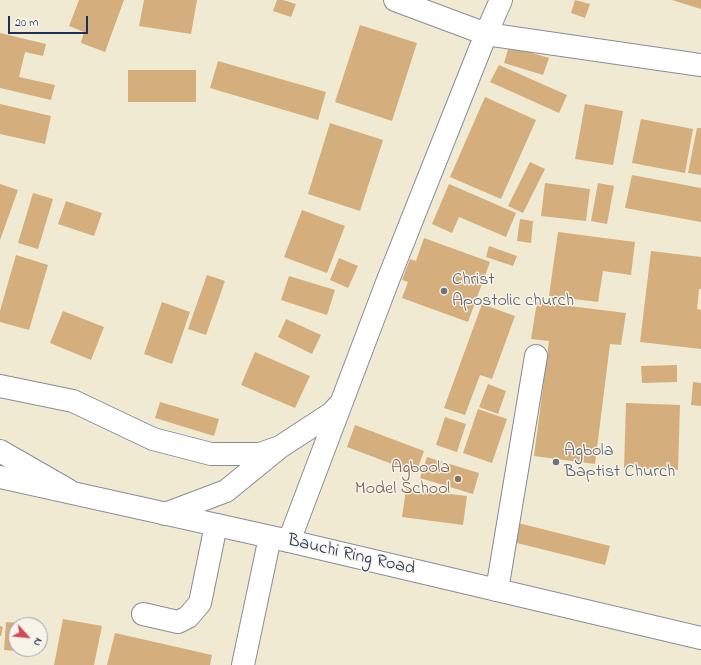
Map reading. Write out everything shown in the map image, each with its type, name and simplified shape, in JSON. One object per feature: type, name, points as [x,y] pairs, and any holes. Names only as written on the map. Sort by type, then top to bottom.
[{"type":"street","points":[[395,0],[486,34],[701,65]]},
{"type":"street","points":[[243,665],[280,539],[342,402],[388,280],[501,0]]},
{"type":"street","points":[[497,590],[536,356]]},
{"type":"street","points":[[0,386],[74,401],[153,439],[211,454],[260,454],[280,447]]},
{"type":"street","points":[[165,514],[226,492],[280,447],[332,413],[342,402]]},
{"type":"street","points":[[0,451],[74,494]]},
{"type":"street","name":"Bauchi Ring Road","points":[[0,477],[280,539],[701,638]]},
{"type":"street","points":[[143,614],[178,622],[188,617],[200,603],[216,525]]},
{"type":"building","points":[[79,0],[124,0],[105,52],[81,43],[84,32],[69,26]]},
{"type":"building","points":[[144,0],[197,0],[191,34],[139,26]]},
{"type":"building","points":[[277,0],[283,0],[296,4],[291,17],[273,11]]},
{"type":"building","points":[[575,0],[590,4],[585,18],[571,13]]},
{"type":"building","points":[[672,0],[701,0],[701,9]]},
{"type":"building","points":[[360,25],[417,43],[392,121],[335,102]]},
{"type":"building","points":[[0,33],[46,44],[43,56],[25,52],[19,77],[55,85],[51,100],[0,88]]},
{"type":"building","points":[[509,46],[549,58],[543,75],[504,63]]},
{"type":"building","points":[[218,61],[326,92],[318,120],[210,88]]},
{"type":"building","points":[[499,65],[567,95],[559,113],[490,82]]},
{"type":"building","points":[[128,70],[196,70],[196,102],[128,102]]},
{"type":"building","points":[[485,97],[536,120],[501,199],[450,177]]},
{"type":"building","points":[[0,104],[51,116],[45,144],[0,134]]},
{"type":"building","points":[[585,104],[623,111],[613,165],[575,159]]},
{"type":"building","points":[[641,119],[693,129],[685,173],[632,163]]},
{"type":"building","points":[[330,123],[383,140],[360,211],[308,194]]},
{"type":"building","points":[[697,128],[701,128],[701,175],[688,173]]},
{"type":"building","points":[[530,162],[545,169],[523,213],[508,206]]},
{"type":"building","points":[[632,175],[701,188],[701,222],[625,208]]},
{"type":"building","points":[[545,183],[590,189],[586,221],[541,216]]},
{"type":"building","points":[[598,183],[614,186],[607,224],[591,221]]},
{"type":"building","points":[[0,184],[18,190],[0,240]]},
{"type":"building","points":[[449,184],[516,213],[506,237],[459,217],[452,233],[432,224]]},
{"type":"building","points":[[33,193],[53,199],[38,249],[18,243]]},
{"type":"building","points":[[66,201],[102,213],[94,236],[58,224]]},
{"type":"building","points":[[302,210],[345,226],[327,273],[284,257]]},
{"type":"building","points":[[520,219],[533,221],[531,243],[517,241]]},
{"type":"building","points":[[558,232],[635,242],[631,275],[603,271],[598,302],[549,296]]},
{"type":"building","points":[[424,238],[490,262],[468,322],[402,298],[408,282],[402,280],[410,259],[416,261]]},
{"type":"building","points":[[489,246],[517,256],[513,266],[486,257]]},
{"type":"building","points":[[651,251],[701,257],[701,289],[699,289],[697,309],[701,310],[701,349],[640,342]]},
{"type":"building","points":[[16,255],[48,265],[29,330],[0,322],[0,311]]},
{"type":"building","points":[[339,258],[358,266],[348,288],[330,280]]},
{"type":"building","points":[[207,275],[225,281],[206,335],[188,329]]},
{"type":"building","points":[[289,276],[335,290],[327,315],[281,300]]},
{"type":"building","points":[[162,302],[190,312],[172,364],[144,354]]},
{"type":"building","points":[[537,302],[626,313],[621,345],[610,344],[595,464],[534,456],[549,341],[531,339]]},
{"type":"building","points":[[482,304],[515,316],[492,379],[480,375],[465,415],[444,408]]},
{"type":"building","points":[[63,311],[104,327],[91,360],[50,343]]},
{"type":"building","points":[[286,319],[321,335],[312,354],[278,337]]},
{"type":"building","points":[[255,352],[310,376],[295,408],[241,385]]},
{"type":"building","points":[[677,365],[677,382],[642,383],[641,366]]},
{"type":"building","points":[[693,382],[701,383],[701,406],[691,405]]},
{"type":"building","points":[[488,384],[506,391],[498,414],[479,407]]},
{"type":"building","points":[[160,402],[219,419],[214,436],[155,418]]},
{"type":"building","points":[[626,403],[680,405],[678,470],[624,468]]},
{"type":"building","points":[[478,409],[507,419],[492,463],[463,453]]},
{"type":"building","points":[[445,417],[466,424],[457,452],[436,445]]},
{"type":"building","points":[[355,425],[424,451],[416,473],[347,447]]},
{"type":"building","points":[[427,457],[479,473],[473,494],[420,478]]},
{"type":"building","points":[[406,489],[467,496],[463,525],[402,517]]},
{"type":"building","points":[[518,523],[610,546],[605,565],[513,542]]},
{"type":"building","points":[[63,619],[102,626],[94,665],[54,665]]},
{"type":"building","points":[[6,622],[8,622],[8,650],[4,650]]},
{"type":"building","points":[[0,626],[3,627],[1,636],[0,636]]},
{"type":"building","points":[[115,633],[212,655],[210,665],[107,665]]},
{"type":"place","name":"Christ Apostolic church","points":[[444,291]]},
{"type":"place","name":"Agbola Baptist Church","points":[[556,462]]},
{"type":"place","name":"Agboola Model School","points":[[458,479]]}]
